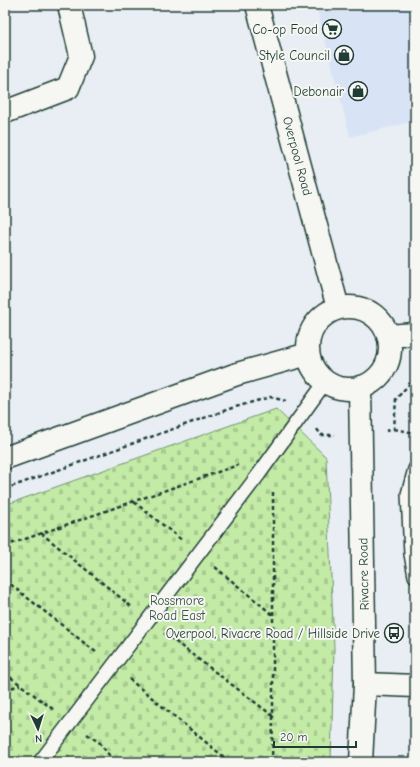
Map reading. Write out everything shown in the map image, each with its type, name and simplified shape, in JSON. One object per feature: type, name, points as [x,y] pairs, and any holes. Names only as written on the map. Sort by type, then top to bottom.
[{"type":"main road","points":[[5,112],[68,88],[81,56],[69,5]]},
{"type":"main road","name":"Overpool Road","points":[[257,5],[338,308]]},
{"type":"main road","points":[[351,306],[363,309],[374,315],[383,324],[388,336],[390,349],[388,362],[382,373],[372,382],[360,387],[348,389],[337,387],[326,382],[317,374],[308,354],[308,342],[312,330],[318,320],[327,313],[338,308],[351,306]]},
{"type":"main road","points":[[388,336],[415,334]]},
{"type":"main road","points":[[5,458],[237,374],[308,354]]},
{"type":"main road","name":"Rivacre Road","points":[[360,387],[365,684],[361,762]]},
{"type":"main road","points":[[365,684],[415,686]]},
{"type":"lane","points":[[40,762],[260,474],[326,382]]},
{"type":"lane","points":[[415,469],[408,494],[411,554],[415,576]]},
{"type":"path","points":[[394,429],[396,398],[411,382],[415,381]]},
{"type":"path","points":[[5,489],[232,408],[270,397],[294,403],[304,412],[321,435],[361,436],[394,429],[415,433]]},
{"type":"path","points":[[5,690],[21,685]]},
{"type":"shaded area","points":[[316,5],[415,5],[415,121],[350,137]]},
{"type":"green space","name":"Rossmore Road East","points":[[276,409],[326,457],[334,649],[331,762],[5,762],[5,505]]},
{"type":"place","name":"Co-op Food","points":[[332,29]]},
{"type":"place","name":"Style Council","points":[[344,55]]},
{"type":"place","name":"Debonair","points":[[358,91]]},
{"type":"place","name":"Overpool, Rivacre Road / Hillside Drive","points":[[394,633]]}]
